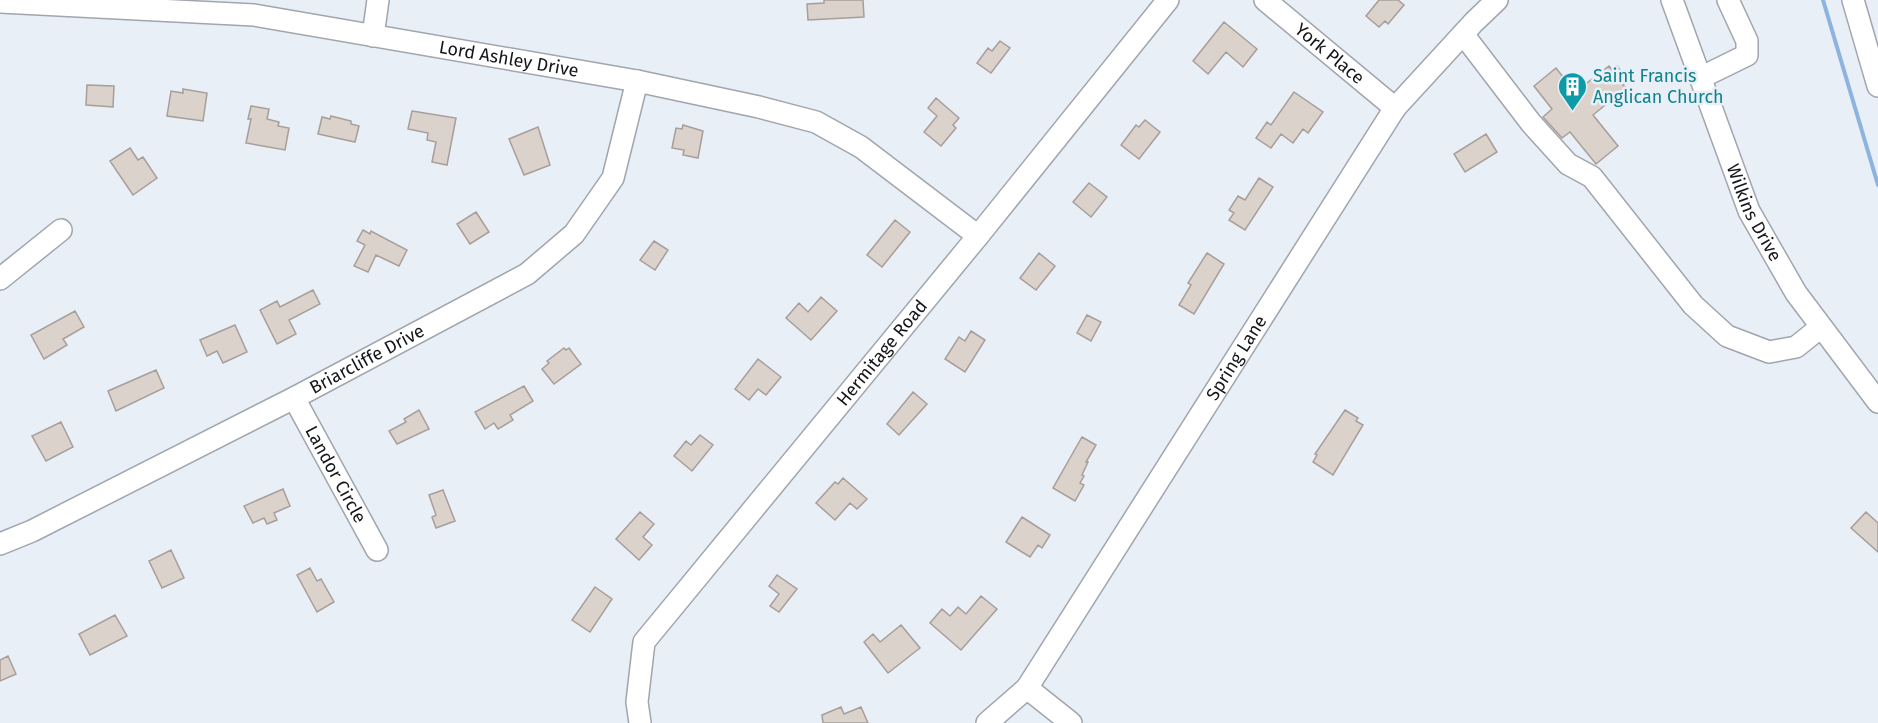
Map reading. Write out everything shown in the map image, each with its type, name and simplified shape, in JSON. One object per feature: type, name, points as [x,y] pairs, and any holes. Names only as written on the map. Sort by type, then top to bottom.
[{"type":"street","points":[[373,36],[378,0]]},
{"type":"street","name":"Hermitage Road","points":[[640,723],[637,702],[645,642],[1168,0]]},
{"type":"street","name":"York Place","points":[[1265,0],[1395,108]]},
{"type":"street","name":"Spring Lane","points":[[987,723],[1027,688],[1395,108],[1497,0]]},
{"type":"street","name":"Wilkins Drive","points":[[1672,0],[1749,211],[1796,294],[1878,402]]},
{"type":"street","points":[[1700,78],[1747,55],[1746,41],[1728,0]]},
{"type":"street","points":[[1853,0],[1878,86]]},
{"type":"street","name":"Lord Ashley Drive","points":[[0,2],[43,2],[254,15],[637,81],[759,107],[816,122],[861,147],[978,236]]},
{"type":"street","points":[[1463,34],[1531,123],[1568,164],[1592,177],[1693,305],[1726,336],[1769,352],[1796,347],[1821,327]]},
{"type":"street","name":"Briarcliffe Drive","points":[[0,544],[32,531],[294,398],[527,274],[574,234],[613,178],[637,81]]},
{"type":"street","points":[[0,279],[60,230]]},
{"type":"street","name":"Landor Circle","points":[[294,398],[377,550]]},
{"type":"street","points":[[1027,688],[1071,723]]},
{"type":"building","points":[[824,0],[863,0],[864,17],[808,20],[807,4],[824,3]]},
{"type":"building","points":[[1379,0],[1398,0],[1404,5],[1388,24],[1385,21],[1379,27],[1366,16]]},
{"type":"building","points":[[1224,22],[1257,49],[1243,67],[1226,52],[1208,74],[1193,61]]},
{"type":"building","points":[[1000,41],[1010,48],[991,73],[977,63],[988,48],[992,51]]},
{"type":"building","name":"Saint Francis Anglican Church","points":[[1609,66],[1612,70],[1617,66],[1629,81],[1623,85],[1626,88],[1593,115],[1618,146],[1596,164],[1570,132],[1562,138],[1543,117],[1552,109],[1534,86],[1556,68],[1575,92]]},
{"type":"building","points":[[87,85],[114,86],[113,107],[86,105]]},
{"type":"building","points":[[183,89],[207,93],[203,121],[167,116],[171,91],[183,93]]},
{"type":"building","points":[[1294,92],[1323,112],[1308,133],[1303,129],[1293,143],[1281,134],[1271,148],[1256,138],[1267,122],[1271,125]]},
{"type":"building","points":[[936,98],[959,118],[953,125],[956,128],[941,146],[924,132],[937,116],[928,108]]},
{"type":"building","points":[[251,106],[269,109],[267,119],[279,122],[278,126],[289,128],[285,150],[246,143]]},
{"type":"building","points":[[412,111],[456,118],[447,165],[432,162],[436,142],[427,140],[428,133],[408,129]]},
{"type":"building","points":[[331,116],[351,121],[351,124],[359,126],[355,142],[318,134],[322,117],[330,119]]},
{"type":"building","points":[[1145,120],[1160,132],[1139,159],[1121,145],[1136,125],[1139,127]]},
{"type":"building","points":[[683,125],[703,131],[698,158],[683,155],[684,150],[672,148],[676,128],[682,129]]},
{"type":"building","points":[[538,127],[550,165],[524,175],[509,139]]},
{"type":"building","points":[[1486,134],[1497,152],[1465,172],[1454,154]]},
{"type":"building","points":[[130,148],[138,160],[143,157],[157,178],[133,195],[110,161]]},
{"type":"building","points":[[1259,178],[1273,187],[1245,230],[1229,220],[1234,213],[1229,210],[1238,196],[1245,200]]},
{"type":"building","points":[[1089,183],[1107,197],[1091,217],[1073,202]]},
{"type":"building","points":[[476,212],[489,232],[470,244],[457,224]]},
{"type":"building","points":[[895,220],[910,232],[882,267],[867,255]]},
{"type":"building","points":[[363,230],[370,234],[371,231],[407,250],[399,266],[376,255],[368,272],[354,266],[365,245],[357,241]]},
{"type":"building","points":[[654,241],[668,250],[655,270],[640,260]]},
{"type":"building","points":[[1039,253],[1055,266],[1036,290],[1020,278]]},
{"type":"building","points":[[1207,253],[1224,264],[1194,314],[1179,305],[1191,285],[1188,283]]},
{"type":"building","points":[[313,290],[320,304],[289,320],[296,334],[277,344],[260,310],[277,301],[280,307]]},
{"type":"building","points":[[821,297],[837,311],[811,340],[786,318],[799,303],[808,312]]},
{"type":"building","points":[[75,311],[84,327],[63,339],[67,345],[44,359],[31,335]]},
{"type":"building","points":[[1087,315],[1101,322],[1091,341],[1077,333]]},
{"type":"building","points":[[235,325],[247,352],[223,363],[217,351],[207,356],[200,340]]},
{"type":"building","points":[[971,331],[985,340],[965,372],[945,359],[959,337],[965,341]]},
{"type":"building","points":[[564,348],[566,350],[569,348],[581,364],[554,384],[542,369],[549,363],[547,361]]},
{"type":"building","points":[[758,359],[781,377],[766,395],[758,389],[749,400],[735,389]]},
{"type":"building","points":[[156,370],[164,388],[116,411],[108,391]]},
{"type":"building","points":[[524,386],[533,401],[510,415],[513,420],[498,429],[494,423],[485,429],[475,412]]},
{"type":"building","points":[[913,392],[927,404],[899,435],[887,424]]},
{"type":"building","points":[[419,410],[429,429],[397,444],[389,431],[406,422],[404,419]]},
{"type":"building","points":[[1345,410],[1358,418],[1356,421],[1363,425],[1333,475],[1313,462],[1317,455],[1315,454]]},
{"type":"building","points":[[61,422],[73,447],[46,461],[32,436]]},
{"type":"building","points":[[700,435],[713,445],[692,471],[674,456],[686,441],[691,445]]},
{"type":"building","points":[[1082,437],[1096,445],[1086,462],[1088,462],[1080,483],[1084,485],[1075,501],[1053,488]]},
{"type":"building","points":[[843,478],[867,499],[857,509],[850,503],[835,520],[816,503],[835,482],[838,484]]},
{"type":"building","points":[[283,489],[290,506],[274,513],[277,520],[267,524],[264,518],[253,523],[244,506]]},
{"type":"building","points":[[443,490],[455,521],[436,528],[432,517],[436,515],[429,495]]},
{"type":"building","points":[[640,512],[654,524],[643,537],[652,545],[639,560],[616,539]]},
{"type":"building","points":[[1866,512],[1878,523],[1878,552],[1851,528]]},
{"type":"building","points":[[1022,517],[1050,535],[1042,548],[1038,545],[1030,557],[1006,542]]},
{"type":"building","points":[[171,550],[184,578],[162,588],[149,561]]},
{"type":"building","points":[[310,568],[317,581],[321,579],[334,602],[317,612],[297,575]]},
{"type":"building","points":[[777,575],[797,589],[779,612],[770,606],[779,594],[769,586]]},
{"type":"building","points":[[595,587],[612,599],[590,632],[572,620]]},
{"type":"building","points":[[981,596],[997,609],[961,650],[930,623],[942,609],[950,616],[958,607],[966,614]]},
{"type":"building","points":[[115,615],[127,636],[90,655],[79,634]]},
{"type":"building","points":[[901,625],[920,648],[888,673],[864,642],[873,634],[880,642]]},
{"type":"building","points":[[8,656],[16,674],[0,681],[0,660]]},
{"type":"building","points":[[841,707],[844,714],[861,707],[868,723],[823,723],[822,715]]},
{"type":"waterway","points":[[1823,0],[1878,185]]},
{"type":"place","name":"Saint Francis Anglican Church","points":[[1572,112]]}]
